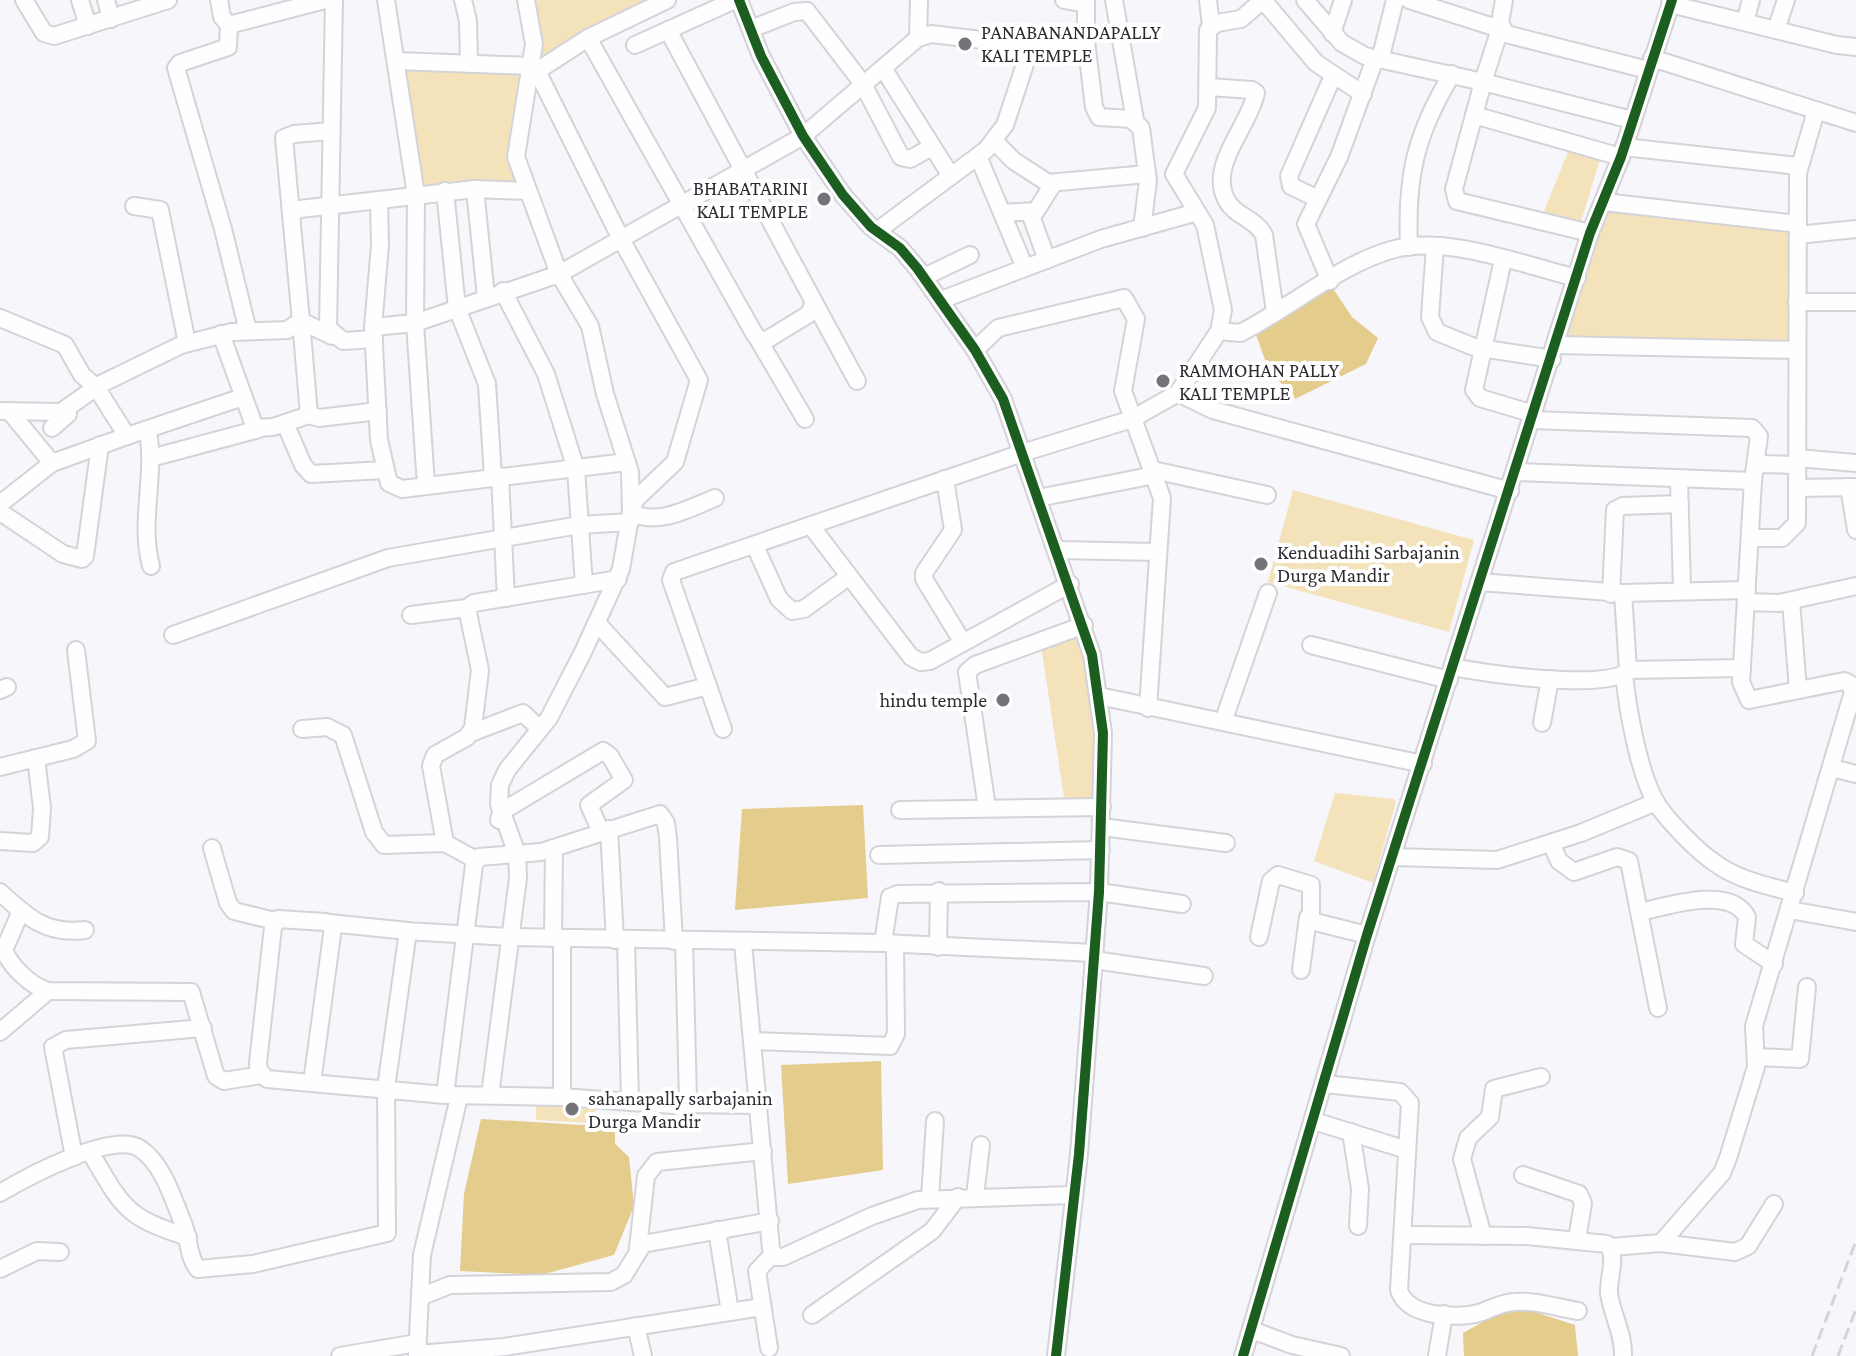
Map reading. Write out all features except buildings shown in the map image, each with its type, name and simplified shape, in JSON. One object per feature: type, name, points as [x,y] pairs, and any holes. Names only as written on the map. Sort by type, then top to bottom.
[{"type":"street","points":[[24,0],[49,35],[168,0]]},
{"type":"street","points":[[80,0],[88,26]]},
{"type":"street","points":[[106,0],[111,19]]},
{"type":"street","points":[[219,0],[222,17],[229,25],[228,47],[180,63],[176,68],[211,184],[248,331]]},
{"type":"street","points":[[229,25],[325,0]]},
{"type":"street","points":[[332,336],[328,328],[334,0]]},
{"type":"street","points":[[386,0],[416,195],[415,323],[426,485]]},
{"type":"street","points":[[463,0],[468,21],[469,64]]},
{"type":"street","points":[[526,0],[533,35],[534,68],[515,151],[526,191],[559,274],[590,326],[605,394],[627,462],[630,517]]},
{"type":"street","points":[[397,61],[534,68],[667,0]]},
{"type":"street","points":[[635,45],[737,0],[803,136],[843,195],[877,231],[900,248],[924,277],[975,350],[1003,399],[1084,625],[1099,696],[1103,733],[1102,827],[1094,957],[1056,1356]]},
{"type":"street","points":[[918,38],[919,0]]},
{"type":"street","points":[[1064,0],[1086,2],[1086,41],[1094,107],[1099,117],[1135,120]]},
{"type":"street","points":[[1114,0],[1135,120],[1141,128],[1147,174],[1142,228]]},
{"type":"street","points":[[723,729],[671,576],[678,569],[1132,419],[1178,393],[1219,331],[1222,305],[1208,234],[1174,174],[1207,108],[1209,87],[1205,51],[1211,27],[1208,0]]},
{"type":"street","points":[[1211,27],[1241,19],[1263,0],[1311,58],[1363,94]]},
{"type":"street","points":[[1305,0],[1342,43],[1377,60],[1452,74],[1632,120]]},
{"type":"street","points":[[1330,281],[1306,224],[1335,167],[1377,60],[1395,0]]},
{"type":"street","points":[[1409,0],[1500,29],[1506,34],[1650,64],[1856,123]]},
{"type":"street","points":[[1504,0],[1500,29],[1454,189],[1457,201],[1590,233]]},
{"type":"street","points":[[1745,22],[1751,0]]},
{"type":"street","points":[[1776,30],[1786,0]]},
{"type":"street","points":[[1243,1356],[1367,935],[1590,233],[1623,152],[1671,2],[1856,47]]},
{"type":"street","points":[[1332,33],[1337,4]]},
{"type":"street","points":[[751,29],[794,12],[807,11],[863,84],[904,159],[932,147]]},
{"type":"street","points":[[668,30],[857,381]]},
{"type":"street","points":[[301,321],[343,341],[415,323],[559,274],[803,136],[918,38],[941,34],[1058,49],[1086,41]]},
{"type":"street","points":[[588,38],[805,419]]},
{"type":"street","points":[[877,231],[994,141],[1005,125],[1031,46]]},
{"type":"street","points":[[490,1095],[518,890],[517,854],[499,819],[498,795],[507,770],[559,701],[618,579],[635,500],[675,462],[699,380],[621,239],[534,68]]},
{"type":"street","points":[[883,68],[951,176]]},
{"type":"street","points":[[1409,247],[1410,174],[1426,121],[1452,74]]},
{"type":"street","points":[[1318,199],[1296,190],[1289,176],[1333,76]]},
{"type":"street","points":[[1209,87],[1252,90],[1256,93],[1221,175],[1229,205],[1259,226],[1264,235],[1275,312]]},
{"type":"street","points":[[1798,173],[1816,111]]},
{"type":"street","points":[[1474,115],[1623,152],[1798,166],[1797,523],[1788,535],[1776,540],[1750,538]]},
{"type":"street","points":[[309,415],[284,138],[331,131]]},
{"type":"street","points":[[994,141],[1030,173],[1053,184],[1147,174]]},
{"type":"street","points":[[978,156],[1025,268]]},
{"type":"street","points":[[1002,213],[1030,213],[1042,207],[1053,184]]},
{"type":"street","points":[[475,189],[486,297]]},
{"type":"street","points":[[291,214],[300,209],[445,191],[526,191]]},
{"type":"street","points":[[445,191],[457,308],[487,384],[506,598]]},
{"type":"street","points":[[379,200],[380,245],[373,333],[386,479],[395,488],[627,462]]},
{"type":"street","points":[[1604,202],[1798,229],[1856,229]]},
{"type":"street","points":[[134,206],[160,210],[187,343]]},
{"type":"street","points":[[941,300],[1047,260],[1197,212]]},
{"type":"street","points":[[1030,213],[1047,260]]},
{"type":"street","points":[[1435,246],[1430,317],[1433,328],[1440,335],[1484,349],[1554,352],[1797,350]]},
{"type":"street","points":[[1219,331],[1240,333],[1367,260],[1409,247],[1435,246],[1577,278]]},
{"type":"street","points":[[924,277],[970,255]]},
{"type":"street","points":[[1503,260],[1474,384],[1475,395],[1533,417],[1752,428],[1759,436],[1753,481],[1741,682],[1749,700],[1833,682],[1853,684],[1832,768],[1754,1026],[1756,1057],[1753,1078],[1722,1173],[1661,1243]]},
{"type":"street","points":[[503,291],[546,374],[576,469],[584,585]]},
{"type":"street","points":[[975,350],[998,328],[1124,298],[1136,319],[1124,384],[1132,419],[1162,498],[1148,708]]},
{"type":"street","points":[[758,339],[768,339],[809,314],[814,302]]},
{"type":"street","points":[[1797,302],[1856,302]]},
{"type":"street","points":[[0,318],[61,341],[82,375],[96,387],[127,436]]},
{"type":"street","points":[[5,411],[66,411],[96,387],[187,343],[221,334],[287,330],[301,321]]},
{"type":"street","points":[[221,334],[252,424],[259,429]]},
{"type":"street","points":[[1178,393],[1219,412],[1510,491]]},
{"type":"street","points":[[0,504],[52,463],[243,397]]},
{"type":"street","points":[[5,411],[52,463]]},
{"type":"street","points":[[52,428],[68,414],[66,411]]},
{"type":"street","points":[[151,458],[309,415],[319,418],[378,411]]},
{"type":"street","points":[[285,423],[303,465],[311,474],[385,470]]},
{"type":"street","points":[[148,432],[151,458],[145,534],[151,566]]},
{"type":"street","points":[[0,512],[63,554],[82,559],[95,497],[100,445]]},
{"type":"street","points":[[1757,464],[1797,461],[1856,463]]},
{"type":"street","points":[[1516,472],[1753,481]]},
{"type":"street","points":[[1038,498],[1154,473],[1267,495]]},
{"type":"street","points":[[945,479],[953,530],[924,573],[924,579],[962,641]]},
{"type":"street","points":[[1679,479],[1682,589]]},
{"type":"street","points":[[1797,488],[1853,487],[1856,530]]},
{"type":"street","points":[[173,635],[388,558],[630,517],[676,515],[715,498]]},
{"type":"street","points":[[1680,504],[1623,506],[1615,510],[1617,593],[1629,713],[1656,802],[1712,862],[1793,902],[1856,922]]},
{"type":"street","points":[[811,526],[915,660],[930,661],[1070,584]]},
{"type":"street","points":[[755,546],[779,599],[792,611],[804,609],[848,577]]},
{"type":"street","points":[[1057,550],[1158,552]]},
{"type":"street","points":[[411,615],[467,608],[474,603],[618,579]]},
{"type":"street","points":[[1479,582],[1617,593],[1682,589],[1791,601],[1856,586]]},
{"type":"street","points":[[1223,722],[1268,593]]},
{"type":"street","points":[[1791,601],[1798,690]]},
{"type":"street","points":[[467,608],[480,670],[471,733]]},
{"type":"street","points":[[597,623],[665,697],[708,686]]},
{"type":"street","points":[[987,808],[967,672],[975,665],[1084,625]]},
{"type":"street","points":[[1311,645],[1451,673],[1550,679],[1742,668]]},
{"type":"street","points":[[0,767],[73,749],[87,741],[76,650]]},
{"type":"street","points":[[1542,723],[1550,679]]},
{"type":"street","points":[[1099,696],[1423,764]]},
{"type":"street","points":[[445,843],[428,762],[471,733],[523,713],[540,729]]},
{"type":"street","points":[[302,729],[327,727],[343,735],[374,832],[384,845],[445,843],[476,860]]},
{"type":"street","points":[[499,819],[603,751],[610,756],[624,780],[589,805],[605,831],[620,940],[630,1102]]},
{"type":"street","points":[[0,841],[33,843],[40,837],[42,808],[36,758]]},
{"type":"street","points":[[1832,768],[1856,774]]},
{"type":"street","points":[[1393,857],[1484,861],[1551,843],[1656,802]]},
{"type":"street","points":[[900,810],[1102,807]]},
{"type":"street","points":[[476,860],[488,854],[517,854],[554,848],[655,813],[664,817],[679,941],[689,1093],[688,1100],[681,1104]]},
{"type":"street","points":[[1102,827],[1226,843]]},
{"type":"street","points":[[1551,843],[1559,861],[1574,872],[1617,857],[1629,861],[1658,1008]]},
{"type":"street","points":[[212,848],[228,903],[234,911],[275,921],[510,937],[889,944],[1094,957],[1204,976]]},
{"type":"street","points":[[554,848],[562,1097]]},
{"type":"street","points":[[879,855],[1101,850]]},
{"type":"street","points":[[417,1351],[424,1247],[452,1096],[476,860]]},
{"type":"street","points":[[1259,937],[1275,875],[1311,885],[1301,970]]},
{"type":"street","points":[[938,947],[939,891]]},
{"type":"street","points":[[753,1041],[890,1046],[896,1034],[889,944],[890,897],[939,891],[1099,892],[1182,904]]},
{"type":"street","points":[[2,897],[53,931],[85,930]]},
{"type":"street","points":[[1640,912],[1704,899],[1737,905],[1747,917],[1744,944],[1774,964]]},
{"type":"street","points":[[21,911],[4,950],[19,970],[48,991],[186,991],[194,996],[220,1079],[261,1075],[267,1079],[452,1096],[759,1105]]},
{"type":"street","points":[[1308,917],[1316,924],[1367,935]]},
{"type":"street","points":[[261,1075],[258,1063],[275,921]]},
{"type":"street","points":[[312,1083],[333,932],[329,923]]},
{"type":"street","points":[[0,1193],[82,1154],[125,1145],[143,1151],[166,1183],[188,1237],[195,1267],[205,1271],[382,1237],[389,1229],[386,1088],[408,931],[405,931]]},
{"type":"street","points":[[743,943],[773,1254]]},
{"type":"street","points":[[1756,1057],[1800,1059],[1807,987]]},
{"type":"street","points":[[3,1024],[48,991]]},
{"type":"street","points":[[188,1237],[151,1225],[125,1210],[82,1154],[53,1047],[66,1040],[203,1028]]},
{"type":"street","points":[[1483,1236],[1463,1170],[1464,1147],[1468,1138],[1490,1117],[1494,1089],[1541,1077]]},
{"type":"street","points":[[1325,1084],[1405,1094],[1411,1110],[1401,1296],[1422,1312],[1444,1314],[1470,1315],[1516,1302],[1578,1311]]},
{"type":"street","points":[[930,1198],[935,1121]]},
{"type":"street","points":[[1314,1121],[1407,1150]]},
{"type":"street","points":[[1351,1132],[1360,1189],[1358,1226]]},
{"type":"street","points":[[975,1196],[981,1145]]},
{"type":"street","points":[[420,1297],[450,1285],[611,1282],[624,1275],[638,1248],[646,1176],[653,1165],[662,1160],[763,1151]]},
{"type":"street","points":[[1523,1175],[1579,1194],[1583,1203],[1577,1240]]},
{"type":"street","points":[[773,1254],[783,1257],[872,1216],[930,1198],[1073,1195]]},
{"type":"street","points":[[812,1315],[932,1231],[958,1197]]},
{"type":"street","points":[[1403,1235],[1577,1240],[1611,1247],[1661,1243],[1735,1252],[1748,1246],[1774,1204]]},
{"type":"street","points":[[638,1248],[647,1243],[770,1221]]},
{"type":"street","points":[[717,1230],[730,1312]]},
{"type":"street","points":[[1611,1247],[1609,1296],[1622,1338],[1623,1356]]},
{"type":"street","points":[[0,1269],[37,1251],[60,1252]]},
{"type":"street","points":[[769,1348],[758,1268],[773,1254]]},
{"type":"street","points":[[340,1356],[417,1351],[441,1355],[541,1348],[636,1326],[762,1307]]},
{"type":"street","points":[[1437,1356],[1444,1314]]},
{"type":"street","points":[[636,1326],[643,1356]]},
{"type":"street","points":[[1252,1330],[1283,1343],[1341,1356]]},
{"type":"shaded area","points":[[531,0],[654,0],[537,63]]},
{"type":"shaded area","points":[[398,68],[524,70],[515,102],[522,184],[416,195]]},
{"type":"shaded area","points":[[1572,142],[1603,150],[1578,231],[1541,219]]},
{"type":"shaded area","points":[[1598,204],[1793,228],[1793,346],[1552,343]]},
{"type":"shaded area","points":[[1332,287],[1352,317],[1378,338],[1366,364],[1295,399],[1268,368],[1255,332]]},
{"type":"shaded area","points":[[1293,490],[1474,540],[1449,632],[1268,582]]},
{"type":"shaded area","points":[[1082,631],[1095,695],[1099,805],[1065,804],[1042,652],[1042,646]]},
{"type":"shaded area","points":[[1335,793],[1394,799],[1396,802],[1373,883],[1314,861]]},
{"type":"shaded area","points":[[863,805],[868,898],[735,910],[742,809]]},
{"type":"shaded area","points":[[881,1061],[883,1170],[788,1184],[781,1065]]},
{"type":"shaded area","points":[[536,1099],[597,1101],[594,1123],[536,1120]]},
{"type":"shaded area","points":[[481,1119],[615,1127],[615,1144],[629,1157],[634,1206],[614,1255],[541,1275],[460,1271],[464,1194]]},
{"type":"shaded area","points":[[1513,1305],[1575,1325],[1578,1356],[1464,1356],[1463,1333]]},
{"type":"railway","points":[[1812,1356],[1856,1241]]},
{"type":"railway","points":[[1838,1356],[1856,1309]]},
{"type":"cycle path","points":[[739,0],[761,56],[803,136],[843,195],[871,227],[900,248],[917,268],[975,350],[1003,399],[1092,655],[1103,733],[1099,892],[1079,1154],[1056,1356]]},
{"type":"cycle path","points":[[1243,1356],[1367,935],[1590,233],[1621,157],[1672,0]]},
{"type":"place","name":"PANABANANDAPALLY KALI TEMPLE","points":[[965,44]]},
{"type":"place","name":"BHABATARINI KALI TEMPLE","points":[[824,199]]},
{"type":"place","name":"RAMMOHAN PALLY KALI TEMPLE","points":[[1163,381]]},
{"type":"place","name":"Kenduadihi Sarbajanin Durga Mandir","points":[[1261,564]]},
{"type":"place","name":"hindu temple","points":[[1003,700]]},
{"type":"place","name":"sahanapally sarbajanin Durga Mandir","points":[[572,1109]]}]
